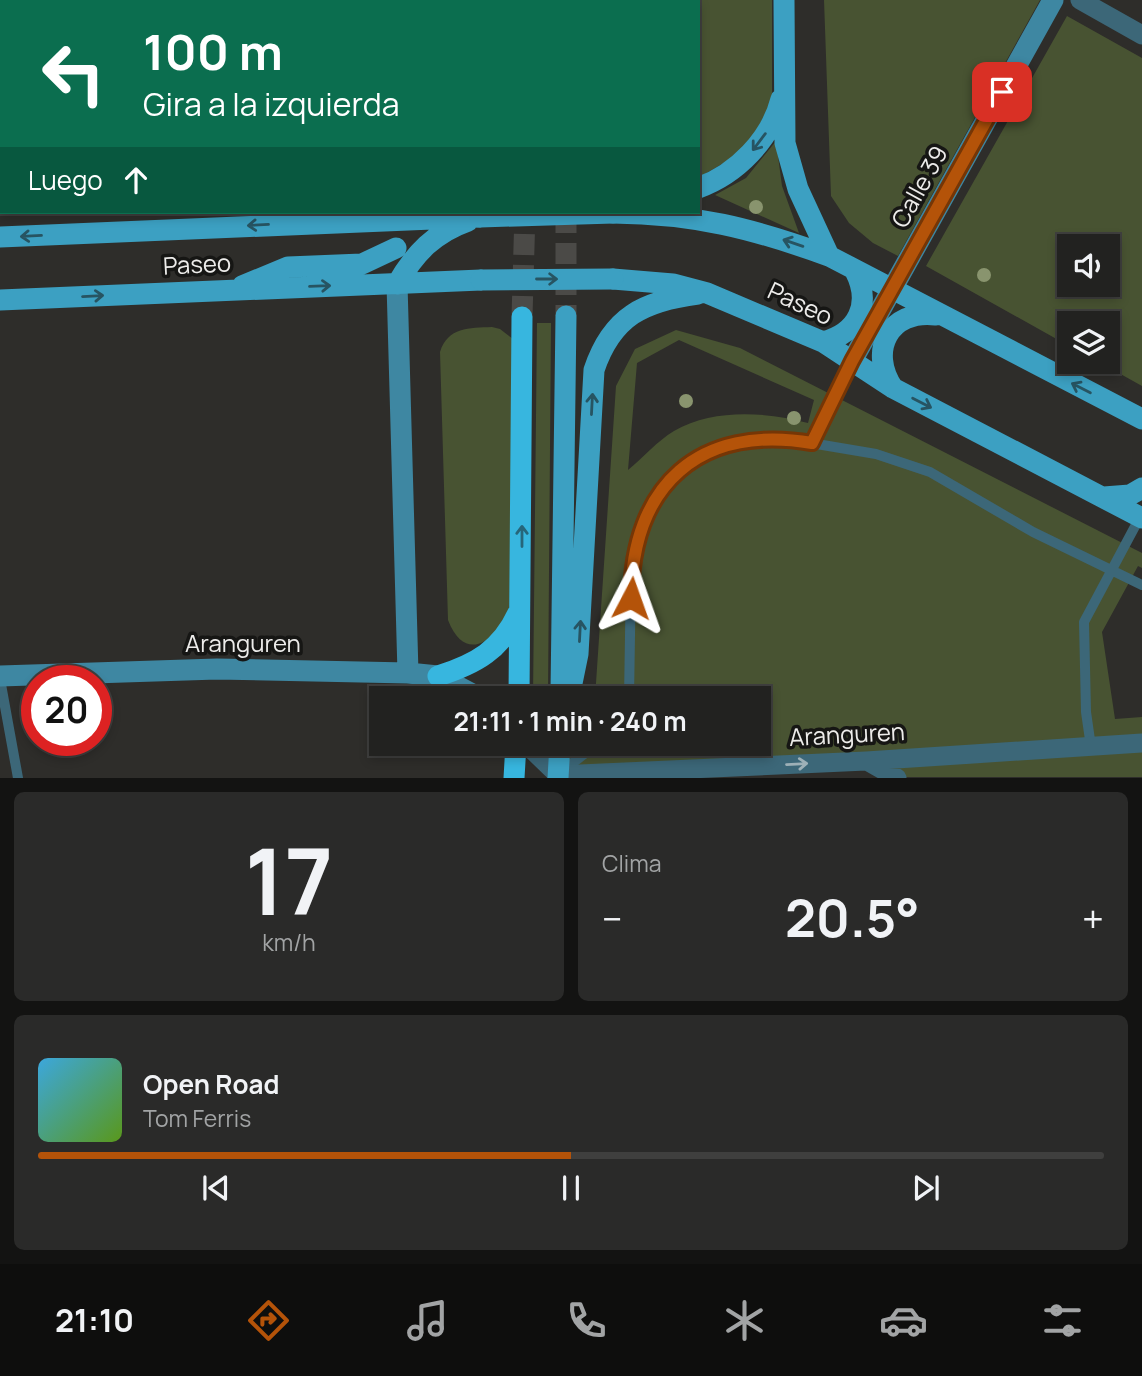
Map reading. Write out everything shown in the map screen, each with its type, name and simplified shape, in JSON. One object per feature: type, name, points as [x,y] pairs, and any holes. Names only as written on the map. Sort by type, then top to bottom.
[{"type":"highway","points":[[519,686],[522,317]]},
{"type":"highway","points":[[439,676],[470,666],[495,649],[510,629],[522,604]]},
{"type":"highway","points":[[514,778],[515,756]]},
{"type":"main road","points":[[784,0],[785,143],[790,167],[829,256]]},
{"type":"main road","points":[[700,187],[738,165],[759,142],[775,115],[784,79]]},
{"type":"main road","points":[[397,284],[412,259],[434,238],[451,227],[480,217],[561,214]]},
{"type":"main road","points":[[654,214],[692,216],[786,241],[829,256],[1141,419]]},
{"type":"main road","points":[[397,284],[396,248],[400,215]]},
{"type":"main road","name":"Paseo","points":[[0,237],[294,217],[480,217]]},
{"type":"main road","points":[[237,289],[271,271],[288,267],[362,264],[396,248]]},
{"type":"main road","points":[[822,342],[836,339],[856,322],[863,296],[855,271]]},
{"type":"main road","name":"Paseo","points":[[0,300],[481,280],[658,281],[707,293],[822,342],[893,388],[1141,516]]},
{"type":"main road","points":[[571,686],[578,654],[593,384],[600,353],[611,333],[636,312],[658,301],[707,293]]},
{"type":"main road","points":[[893,388],[882,362],[882,348],[888,334],[910,316],[938,315]]},
{"type":"main road","points":[[561,686],[566,316]]},
{"type":"main road","points":[[1104,498],[1130,495],[1142,488]]},
{"type":"main road","points":[[558,776],[559,756]]},
{"type":"street","name":"Calle 39","points":[[852,361],[1053,0]]},
{"type":"street","points":[[1080,0],[1142,35]]},
{"type":"street","points":[[397,284],[408,673]]},
{"type":"street","name":"Aranguren","points":[[0,678],[218,669],[408,673],[439,676],[458,686]]},
{"type":"street","name":"Aranguren","points":[[558,776],[866,761],[1142,743]]},
{"type":"street","points":[[538,756],[558,776]]},
{"type":"street","points":[[866,761],[897,778]]},
{"type":"lane","points":[[812,443],[852,361]]},
{"type":"lane","points":[[629,686],[631,573],[645,519],[661,492],[681,469],[722,444],[757,438],[812,443],[876,454],[930,472],[1033,532],[1142,585]]},
{"type":"lane","points":[[1091,748],[1086,712],[1084,622],[1141,516]]},
{"type":"lane","points":[[0,678],[18,778]]},
{"type":"lane","points":[[558,776],[582,756]]},
{"type":"green space","points":[[700,0],[772,0],[772,96],[768,110],[744,151],[700,177]]},
{"type":"green space","points":[[824,0],[1040,0],[898,256],[873,243],[849,223],[831,196]]},
{"type":"green space","points":[[1067,16],[1142,58],[1142,386],[1120,374],[1120,311],[1057,311],[1057,339],[926,266]]},
{"type":"green space","points":[[776,141],[782,186],[799,233],[715,195],[746,178]]},
{"type":"green space","points":[[537,323],[551,323],[548,686],[533,686]]},
{"type":"green space","points":[[492,327],[500,329],[513,339],[510,605],[499,628],[491,637],[473,645],[464,642],[455,634],[448,620],[440,352],[448,338],[460,330]]},
{"type":"green space","points":[[676,330],[740,348],[1142,553],[1142,568],[1138,566],[1102,632],[1115,719],[1142,717],[1142,777],[886,777],[865,761],[558,775],[570,756],[771,756],[771,686],[596,686],[616,386],[635,349]],"holes":[[[679,340],[814,400],[808,423],[775,416],[740,414],[706,419],[674,431],[628,470],[637,363]]]},
{"type":"tunnel","points":[[522,317],[525,214]]},
{"type":"tunnel","points":[[566,214],[566,316]]},
{"type":"route","points":[[631,598],[631,573],[645,519],[661,492],[681,469],[722,444],[757,438],[812,443],[852,361],[1002,92]]}]
